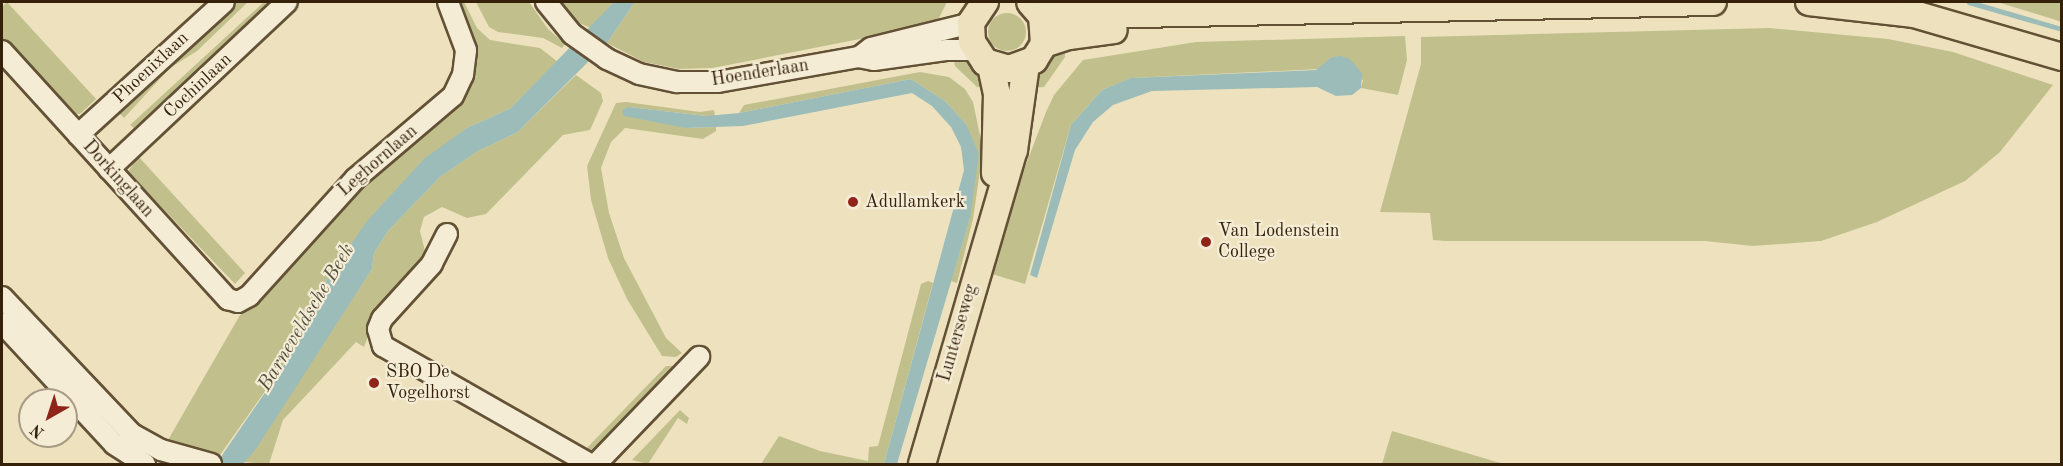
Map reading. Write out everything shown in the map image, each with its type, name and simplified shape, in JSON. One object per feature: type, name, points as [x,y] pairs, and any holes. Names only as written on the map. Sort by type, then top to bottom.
[{"type":"main road","points":[[971,24],[986,2]]},
{"type":"main road","points":[[983,58],[1009,69],[1026,65],[1044,24],[1167,11],[1194,15],[1713,2]]},
{"type":"main road","points":[[1809,2],[1914,14],[2061,57]]},
{"type":"main road","name":"Lunterseweg","points":[[971,24],[997,94],[996,201]]},
{"type":"main road","name":"Lunterseweg","points":[[921,465],[996,201],[1014,150],[1026,65]]},
{"type":"street","name":"Phoenixlaan","points":[[78,135],[224,2]]},
{"type":"street","name":"Cochinlaan","points":[[109,169],[287,2]]},
{"type":"street","name":"Leghornlaan","points":[[238,302],[249,296],[355,179],[453,96],[463,75],[466,50],[448,2]]},
{"type":"street","name":"Hoenderlaan","points":[[546,2],[572,34],[607,59],[639,74],[676,82],[718,82],[858,57],[874,60],[948,50],[983,58]]},
{"type":"street","name":"Hoenderlaan","points":[[858,57],[871,48],[971,24]]},
{"type":"street","name":"Dorkinglaan","points":[[2,51],[228,299],[238,302]]},
{"type":"street","points":[[447,234],[432,264],[382,319],[378,328],[383,346],[590,465]]},
{"type":"street","points":[[5,302],[132,434],[161,450],[212,465]]},
{"type":"street","points":[[2,323],[114,444],[145,465]]},
{"type":"street","points":[[596,465],[699,357]]},
{"type":"shaded area","points":[[7,2],[96,99],[80,114],[72,114],[2,39],[2,7]]},
{"type":"shaded area","points":[[233,2],[248,2],[197,51],[170,68],[124,118],[115,109],[124,101],[130,105]]},
{"type":"shaded area","points":[[264,2],[269,2],[134,128],[130,125]]},
{"type":"shaded area","points":[[456,2],[464,2],[477,28],[490,40],[540,48],[558,62],[511,108],[467,128],[327,279],[297,346],[220,455],[168,440],[240,315],[359,193],[458,104],[475,65],[474,48]]},
{"type":"shaded area","points":[[476,2],[529,2],[548,29],[565,44],[562,48],[543,38],[498,32],[489,27]]},
{"type":"shaded area","points":[[560,2],[614,2],[591,28],[579,23]]},
{"type":"shaded area","points":[[635,2],[947,2],[936,24],[713,68],[679,69],[644,62],[607,43]]},
{"type":"shaded area","points":[[1997,2],[2061,2],[2061,22],[2053,19]]},
{"type":"shaded area","points":[[1007,13],[1014,14],[1020,19],[1025,25],[1025,39],[1020,45],[1014,50],[1007,51],[1000,50],[994,45],[989,39],[988,32],[989,25],[994,19],[1000,14]]},
{"type":"shaded area","points":[[1769,28],[1888,39],[1953,52],[2053,85],[2000,152],[1965,181],[1877,222],[1821,241],[1753,246],[1705,241],[1445,241],[1433,240],[1430,213],[1380,212],[1421,64],[1421,37]]},
{"type":"shaded area","points":[[1405,36],[1407,60],[1398,95],[1361,88],[1363,80],[1321,69],[1132,78],[1102,90],[1071,125],[1025,284],[992,274],[1014,196],[1046,112],[1054,95],[1083,60],[1196,42]]},
{"type":"shaded area","points":[[1064,43],[1065,57],[1044,87],[1027,88],[1028,79]]},
{"type":"shaded area","points":[[953,55],[975,63],[990,88],[977,87],[955,66]]},
{"type":"shaded area","points":[[920,72],[949,77],[965,89],[973,102],[983,150],[973,219],[957,283],[951,281],[970,218],[966,124],[945,101],[911,79],[739,113],[744,105]]},
{"type":"shaded area","points":[[576,75],[601,93],[603,101],[590,130],[563,135],[486,214],[467,218],[442,207],[424,217],[420,231],[426,255],[419,270],[415,267],[373,312],[376,315],[364,347],[356,342],[283,420],[269,464],[244,462],[372,269],[374,253],[388,231],[440,177],[478,151],[518,132]]},
{"type":"shaded area","points":[[626,102],[700,112],[714,110],[715,116],[706,116],[629,107],[686,128],[716,127],[716,131],[703,139],[625,128],[611,142],[601,168],[609,213],[624,258],[666,338],[682,353],[676,357],[662,356],[627,299],[608,258],[591,200],[587,166],[616,103]]},
{"type":"shaded area","points":[[138,156],[245,273],[235,284],[128,172]]},
{"type":"shaded area","points":[[928,281],[933,283],[884,464],[761,464],[779,436],[820,451],[868,461],[869,447],[878,446],[921,284]]},
{"type":"shaded area","points":[[666,366],[681,366],[596,455],[583,452]]},
{"type":"shaded area","points":[[680,410],[689,418],[687,424],[678,418],[648,464],[632,460]]},
{"type":"shaded area","points":[[1392,431],[1504,464],[1382,464]]},
{"type":"water","points":[[614,2],[635,2],[607,43],[518,132],[478,151],[440,177],[388,231],[374,253],[372,269],[256,449],[243,464],[216,464],[297,346],[327,279],[367,221],[425,158],[467,128],[511,108]]},
{"type":"water","points":[[1341,56],[1350,59],[1362,73],[1361,88],[1352,95],[1336,96],[1317,87],[1152,91],[1113,105],[1093,122],[1075,150],[1037,278],[1030,275],[1071,125],[1102,90],[1131,78],[1316,70],[1332,57]]},
{"type":"water","points":[[911,79],[945,101],[966,124],[979,154],[970,218],[897,464],[884,464],[964,170],[961,147],[951,127],[932,106],[912,93],[743,126],[686,128],[624,116],[622,110],[629,107],[706,116],[739,113]]},
{"type":"waterway","points":[[1969,2],[2062,29]]},
{"type":"place","name":"Adullamkerk","points":[[853,202]]},
{"type":"place","name":"Van Lodenstein College","points":[[1206,242]]},
{"type":"place","name":"SBO De Vogelhorst","points":[[374,383]]},
{"type":"water label","name":"Barneveldsche Beek","points":[[307,318]]}]
